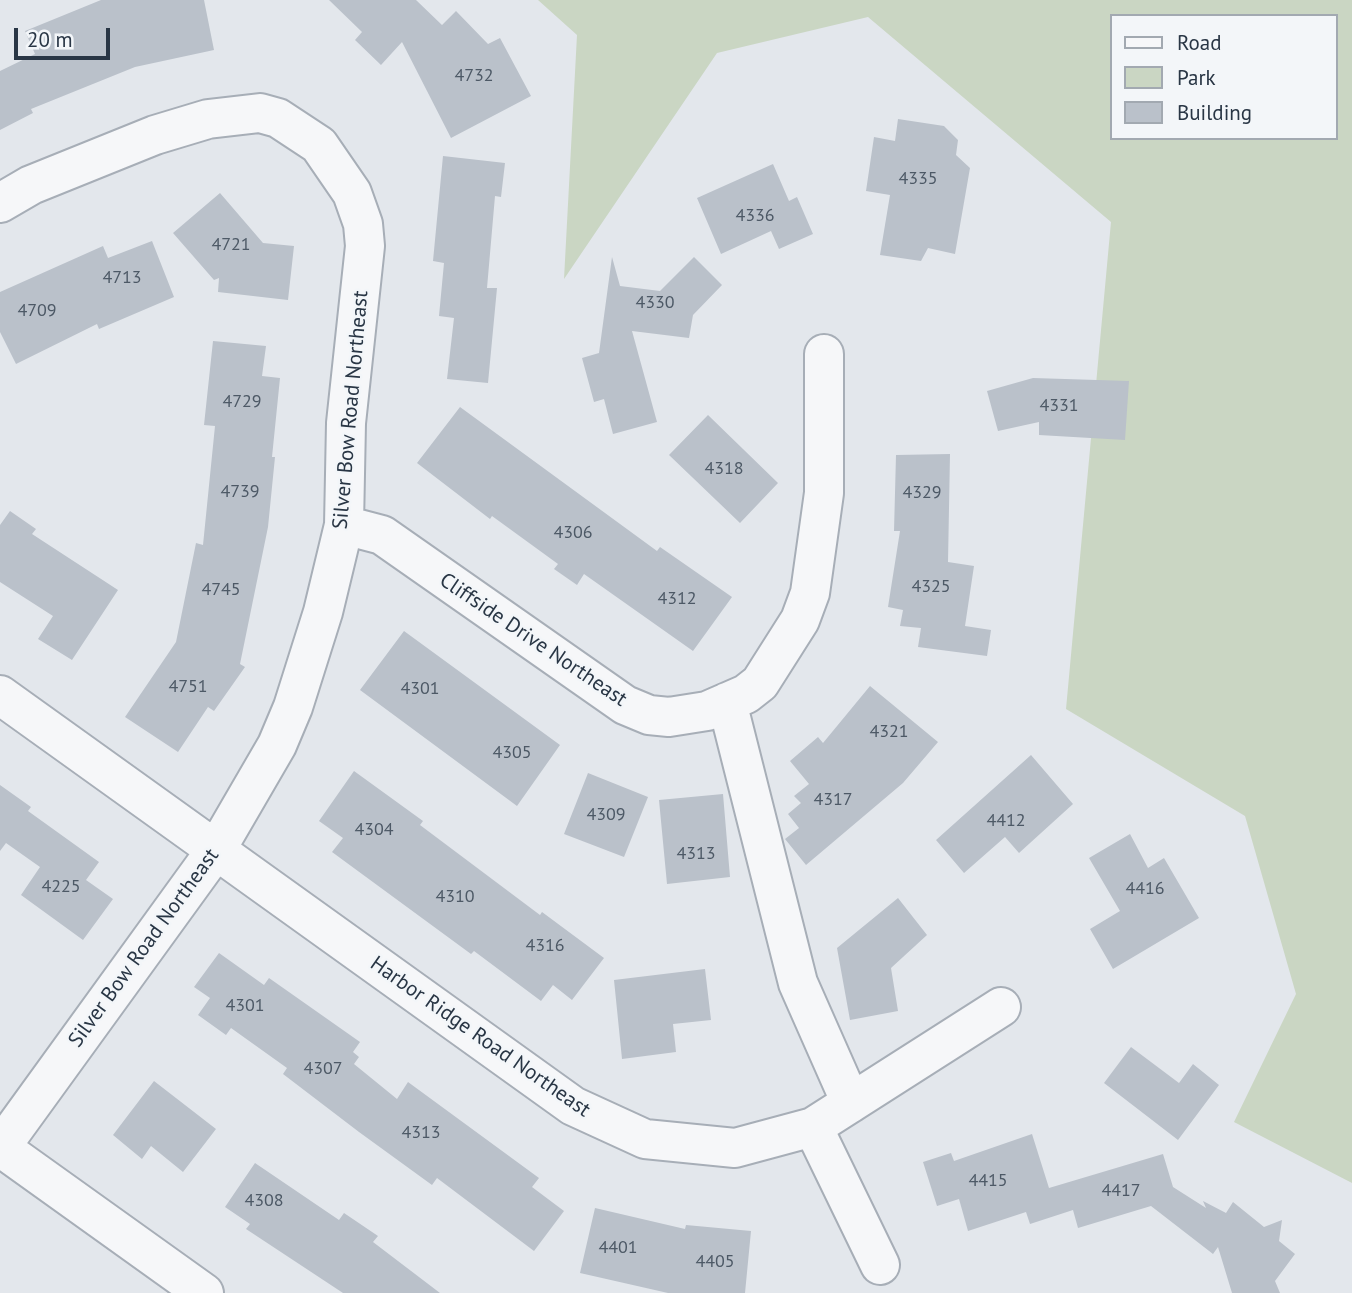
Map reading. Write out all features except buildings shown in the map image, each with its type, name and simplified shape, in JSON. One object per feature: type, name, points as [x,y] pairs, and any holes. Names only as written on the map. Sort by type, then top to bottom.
[{"type":"street","name":"Silver Bow Road Northeast","points":[[0,203],[32,185],[99,156],[208,119],[260,113],[278,118],[319,145],[352,194],[363,224],[365,246],[346,423],[344,525],[323,612],[293,707],[277,745],[216,850],[0,1147]]},
{"type":"street","name":"Cliffside Drive Northeast","points":[[344,525],[382,535],[625,705],[649,715],[669,717],[687,716],[727,702],[760,683],[800,620],[810,593],[824,493],[824,354]]},
{"type":"street","name":"Harbor Ridge Road Northeast","points":[[0,695],[573,1106],[645,1139],[711,1148],[735,1148],[813,1127],[1000,1007]]},
{"type":"street","points":[[727,702],[798,983],[851,1103]]},
{"type":"street","points":[[813,1127],[880,1265]]},
{"type":"street","points":[[0,1147],[204,1293]]},
{"type":"green space","points":[[538,0],[1352,0],[1352,1183],[1234,1122],[1296,994],[1245,816],[1066,709],[1111,222],[868,17],[717,53],[564,279],[577,35]]}]
